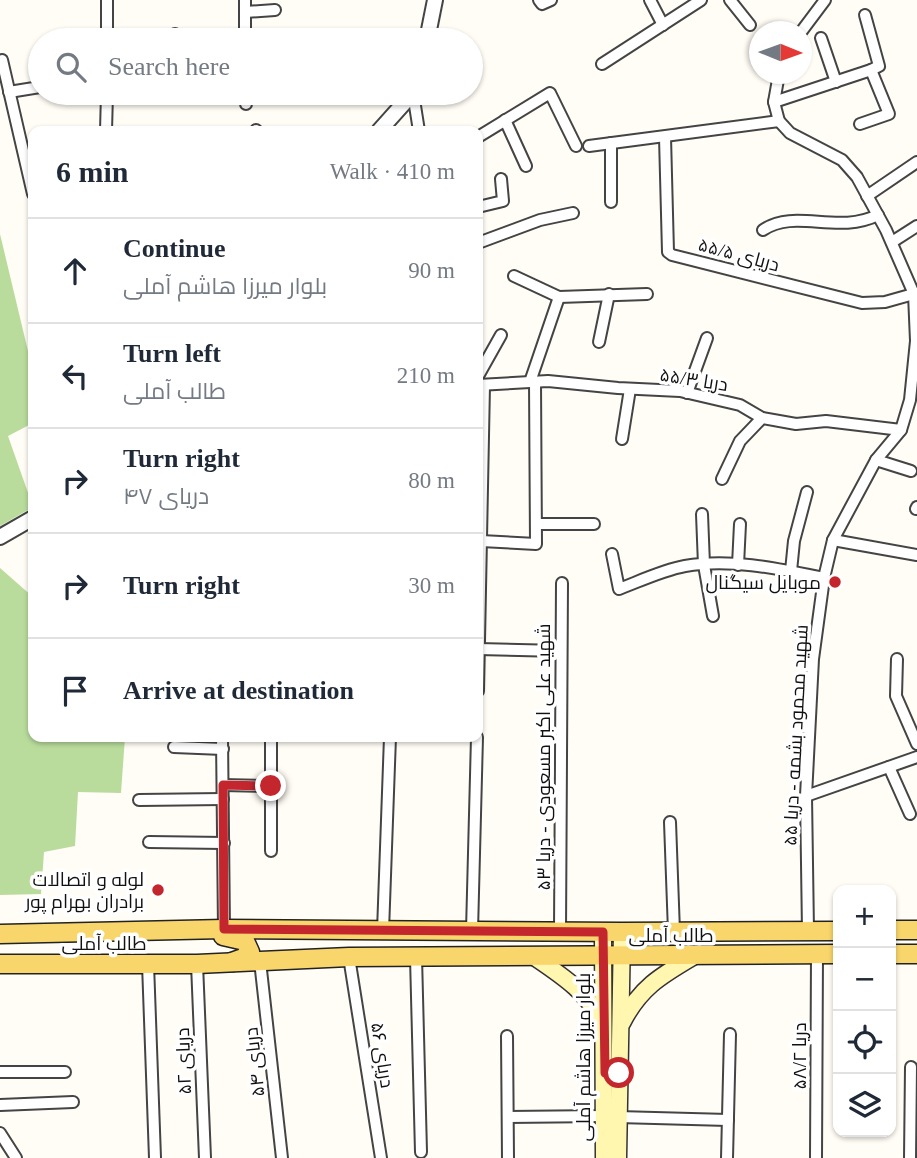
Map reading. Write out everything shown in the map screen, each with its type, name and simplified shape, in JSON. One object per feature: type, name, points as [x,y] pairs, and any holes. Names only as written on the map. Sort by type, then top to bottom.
[{"type":"main road","name":"طالب آملی","points":[[0,934],[195,929],[560,932],[833,930]]},
{"type":"main road","points":[[195,929],[245,941],[248,955],[229,963]]},
{"type":"main road","points":[[318,929],[288,936],[284,948],[296,954],[349,957]]},
{"type":"main road","points":[[896,930],[917,930]]},
{"type":"main road","name":"بلوار میرزا هاشم آملی","points":[[603,932],[603,956],[612,1028],[611,1117],[604,1158]]},
{"type":"main road","name":"بلوار میرزا هاشم آملی","points":[[612,1028],[622,956],[622,932]]},
{"type":"main road","name":"طالب آملی","points":[[0,964],[197,964],[349,957],[833,954]]},
{"type":"main road","points":[[896,954],[917,954]]},
{"type":"main road","points":[[533,956],[571,982],[612,1028],[654,979],[696,955]]},
{"type":"main road","name":"بلوار میرزا هاشم آملی","points":[[611,1117],[618,1158]]},
{"type":"street","points":[[107,0],[107,28]]},
{"type":"street","points":[[429,28],[435,0]]},
{"type":"street","points":[[539,0],[542,4],[551,0]]},
{"type":"street","points":[[650,0],[663,25]]},
{"type":"street","points":[[602,64],[701,0]]},
{"type":"street","points":[[730,0],[749,24]]},
{"type":"street","points":[[809,21],[825,0]]},
{"type":"street","points":[[245,28],[245,6],[275,10]]},
{"type":"street","points":[[860,124],[889,114],[875,68],[865,15]]},
{"type":"street","points":[[821,38],[836,82]]},
{"type":"street","points":[[2,60],[28,173]]},
{"type":"street","points":[[774,102],[875,68]]},
{"type":"street","points":[[589,146],[779,121],[774,102],[777,84]]},
{"type":"street","points":[[9,92],[28,89]]},
{"type":"street","points":[[483,134],[550,93],[576,146]]},
{"type":"street","points":[[106,126],[107,105]]},
{"type":"street","points":[[383,126],[402,105]]},
{"type":"street","points":[[415,105],[418,126]]},
{"type":"street","points":[[505,120],[526,166]]},
{"type":"street","name":"شهید محمود بشمه - دریا ۵۵","points":[[779,121],[790,133],[842,160],[857,177],[892,242],[915,294],[916,341],[912,417],[876,460],[833,540],[824,578],[814,659],[806,796],[808,931]]},
{"type":"street","name":"دریای ۵۵/۵","points":[[665,137],[668,251],[672,255],[862,303],[885,302],[915,294]]},
{"type":"street","points":[[611,143],[611,202]]},
{"type":"street","points":[[867,196],[917,162]]},
{"type":"street","points":[[483,206],[503,201],[501,179]]},
{"type":"street","points":[[483,241],[540,220],[573,213]]},
{"type":"street","points":[[763,230],[782,221],[834,224],[868,220],[878,215]]},
{"type":"street","points":[[892,242],[917,226]]},
{"type":"street","points":[[514,276],[559,297],[647,294]]},
{"type":"street","points":[[599,342],[609,294]]},
{"type":"street","points":[[483,541],[536,544],[532,382],[559,297]]},
{"type":"street","points":[[483,375],[501,335]]},
{"type":"street","points":[[687,393],[707,338]]},
{"type":"street","name":"دریا ۵۵/۳","points":[[483,382],[532,382],[687,393],[740,405],[762,418],[796,424],[826,421],[901,430]]},
{"type":"street","points":[[622,439],[630,389]]},
{"type":"street","points":[[722,480],[740,441],[762,418]]},
{"type":"street","points":[[876,460],[911,471]]},
{"type":"street","points":[[791,571],[794,541],[807,492]]},
{"type":"street","points":[[702,514],[704,565],[713,616]]},
{"type":"street","points":[[0,537],[28,521]]},
{"type":"street","points":[[536,524],[594,524]]},
{"type":"street","points":[[738,565],[740,524]]},
{"type":"street","points":[[833,540],[917,555]]},
{"type":"street","points":[[612,554],[619,589],[684,566],[738,565],[824,578]]},
{"type":"street","name":"شهید علی اکبر مسعودی - دریا ۵۳","points":[[560,932],[562,583]]},
{"type":"street","points":[[483,649],[561,651]]},
{"type":"street","points":[[897,659],[896,696],[917,744]]},
{"type":"street","points":[[222,742],[224,929]]},
{"type":"street","points":[[271,742],[271,851]]},
{"type":"street","points":[[383,931],[390,742]]},
{"type":"street","points":[[472,931],[477,742]]},
{"type":"street","points":[[174,747],[223,749]]},
{"type":"street","points":[[806,796],[917,757]]},
{"type":"street","points":[[889,766],[910,814]]},
{"type":"street","points":[[223,785],[271,786]]},
{"type":"street","points":[[139,800],[223,799]]},
{"type":"street","points":[[670,822],[674,932]]},
{"type":"street","points":[[149,842],[223,843]]},
{"type":"street","name":"دریا ۵۸/۲","points":[[816,1158],[817,955]]},
{"type":"street","name":"دریای ۵۶","points":[[349,957],[382,1158]]},
{"type":"street","points":[[416,957],[421,1152]]},
{"type":"street","name":"دریای ۵۴","points":[[260,961],[282,1158]]},
{"type":"street","points":[[148,964],[156,1158]]},
{"type":"street","name":"دریای ۵۲","points":[[197,964],[205,1158]]},
{"type":"street","points":[[727,1158],[730,1034]]},
{"type":"street","points":[[507,1036],[508,1158]]},
{"type":"street","points":[[909,1158],[914,1119],[911,1067]]},
{"type":"street","points":[[0,1072],[65,1072]]},
{"type":"street","points":[[0,1104],[73,1102]]},
{"type":"street","points":[[508,1117],[728,1120]]},
{"type":"street","points":[[0,1133],[16,1158]]},
{"type":"green space","points":[[0,234],[28,351],[28,426],[8,436],[28,493],[28,510],[0,526]]},
{"type":"green space","points":[[0,568],[28,593],[28,742],[125,742],[121,793],[78,792],[75,846],[44,852],[41,894],[0,895]]},
{"type":"place","name":"موبایل سیگنال","points":[[835,582]]},
{"type":"place","name":"لوله و اتصالات برادران بهرام پور","points":[[158,890]]},
{"type":"route","points":[[271,786],[223,785],[224,929],[603,932],[605,1073],[619,1073]]}]
